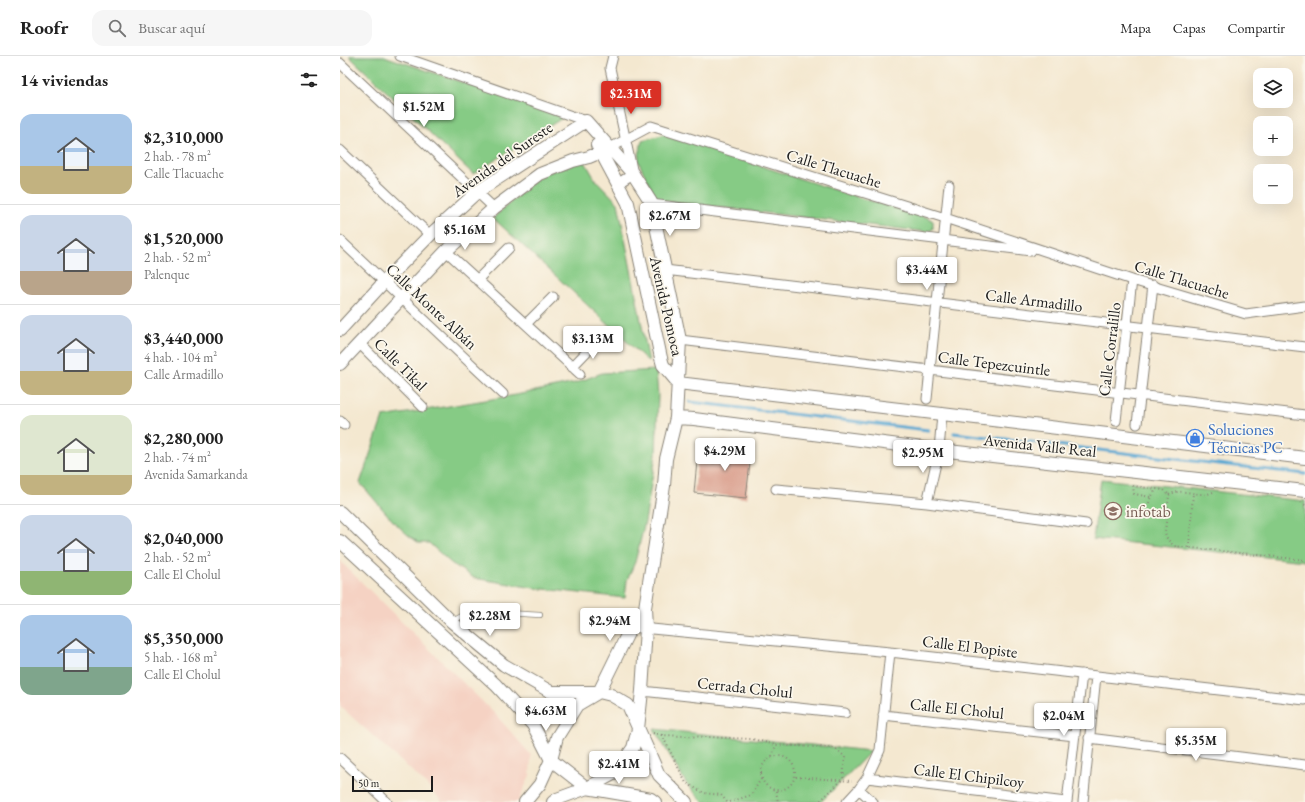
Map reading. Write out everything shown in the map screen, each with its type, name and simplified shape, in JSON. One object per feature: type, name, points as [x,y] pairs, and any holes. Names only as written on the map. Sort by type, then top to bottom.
[{"type":"street","points":[[400,56],[586,121]]},
{"type":"street","points":[[613,56],[610,68],[633,174],[617,184]]},
{"type":"street","points":[[340,63],[494,208]]},
{"type":"street","name":"Avenida Pomoca","points":[[553,802],[557,799],[587,788],[615,773],[633,748],[638,729],[642,691],[646,628],[645,608],[664,486],[666,459],[676,418],[678,384],[680,340],[651,204],[633,174],[606,150],[586,121]]},
{"type":"street","name":"Avenida del Sureste","points":[[340,330],[430,235],[477,192],[586,121]]},
{"type":"street","name":"Calle Tlacuache","points":[[606,150],[651,126],[945,218],[1132,280],[1153,285],[1246,314],[1305,306]]},
{"type":"street","points":[[340,150],[430,235]]},
{"type":"street","points":[[340,364],[446,251],[494,208],[540,174],[606,150]]},
{"type":"street","name":"Avenida Pomoca","points":[[606,150],[617,184],[628,203],[663,365],[678,384]]},
{"type":"street","points":[[927,399],[949,185]]},
{"type":"street","name":"Calle Tlacuache","points":[[651,204],[1052,254]]},
{"type":"street","name":"Calle Monte Albán","points":[[340,240],[503,394]]},
{"type":"street","points":[[477,280],[509,248]]},
{"type":"street","points":[[446,251],[580,374]]},
{"type":"street","name":"Calle Armadillo","points":[[665,270],[1127,327],[1305,347]]},
{"type":"street","name":"Calle Corralillo","points":[[1116,421],[1132,280]]},
{"type":"street","points":[[1138,424],[1153,285]]},
{"type":"street","points":[[526,324],[553,297]]},
{"type":"street","points":[[572,367],[599,339]]},
{"type":"street","name":"Calle Tepezcuintle","points":[[680,340],[1305,415]]},
{"type":"street","name":"Calle Tikal","points":[[359,343],[422,407]]},
{"type":"street","name":"Avenida Valle Real","points":[[678,384],[1305,458]]},
{"type":"street","points":[[927,504],[939,450],[942,414]]},
{"type":"street","name":"Avenida Valle Real","points":[[676,418],[694,419],[1301,495]]},
{"type":"street","points":[[776,489],[927,504],[1086,524]]},
{"type":"street","points":[[340,512],[452,622],[504,665],[551,692],[599,692],[611,696],[628,705],[659,775],[686,802]]},
{"type":"street","points":[[340,541],[496,685],[533,725],[551,760],[587,788],[651,799],[655,802]]},
{"type":"street","points":[[364,563],[378,548]]},
{"type":"street","name":"Avenida Pomoca","points":[[599,692],[631,627],[645,608]]},
{"type":"street","name":"Calle El Popiste","points":[[631,627],[890,652],[1305,700]]},
{"type":"street","points":[[847,802],[867,778],[880,750],[890,652]]},
{"type":"street","points":[[1066,802],[1082,674]]},
{"type":"street","points":[[1083,802],[1096,676]]},
{"type":"street","name":"Cerrada Cholul","points":[[642,691],[845,713]]},
{"type":"street","points":[[525,802],[540,784],[551,760],[557,737],[577,705],[599,692]]},
{"type":"street","name":"Calle El Cholul","points":[[883,715],[1075,736]]},
{"type":"street","points":[[1089,738],[1305,765]]},
{"type":"street","points":[[340,758],[387,802]]},
{"type":"street","name":"Calle El Chipilcoy","points":[[867,778],[1066,802]]},
{"type":"street","points":[[859,789],[873,802]]},
{"type":"lane","points":[[452,622],[467,613],[476,611],[540,615]]},
{"type":"path","points":[[1150,497],[1134,494],[1133,486],[1164,490],[1169,495]]},
{"type":"path","points":[[1149,503],[1150,497],[1155,493],[1156,489]]},
{"type":"path","points":[[1169,495],[1174,492],[1187,491],[1206,495],[1219,490]]},
{"type":"path","points":[[1189,548],[1193,493]]},
{"type":"path","points":[[1169,495],[1165,532],[1168,541],[1174,546],[1305,560]]},
{"type":"path","points":[[1301,495],[1305,505]]},
{"type":"path","points":[[776,745],[772,756],[762,765],[761,779],[752,794],[729,802],[721,795],[704,793],[686,782],[662,735],[752,739],[776,745],[835,748],[845,756],[843,779],[819,802]]},
{"type":"path","points":[[761,779],[768,788],[776,791],[789,787],[796,777],[794,764],[784,756],[772,756]]},
{"type":"path","points":[[796,777],[843,779]]},
{"type":"path","points":[[776,791],[778,802]]},
{"type":"shaded area","points":[[340,561],[495,714],[531,755],[530,775],[518,802],[442,802],[424,782],[340,706]]},
{"type":"green space","points":[[349,56],[384,56],[564,117],[473,174]]},
{"type":"green space","points":[[666,134],[844,193],[929,218],[933,221],[933,229],[928,232],[657,200],[638,161],[642,140]]},
{"type":"green space","points":[[584,160],[595,179],[618,203],[649,362],[493,218],[541,175]]},
{"type":"green space","points":[[656,370],[658,395],[656,454],[645,522],[635,562],[627,580],[625,598],[534,588],[474,578],[451,563],[429,543],[419,543],[408,535],[393,521],[360,483],[383,417],[516,395],[575,383],[602,373]]},
{"type":"green space","points":[[1101,479],[1305,501],[1305,561],[1093,539]]},
{"type":"green space","points":[[654,729],[871,751],[821,802],[703,802],[686,783]]},
{"type":"building","points":[[718,441],[752,445],[746,498],[694,493],[697,461],[715,463]]},
{"type":"waterway","points":[[690,402],[928,430]]},
{"type":"waterway","points":[[954,433],[1305,474]]},
{"type":"place","name":"Soluciones Técnicas PC","points":[[1195,438]]},
{"type":"place","name":"infotab","points":[[1113,511]]}]
